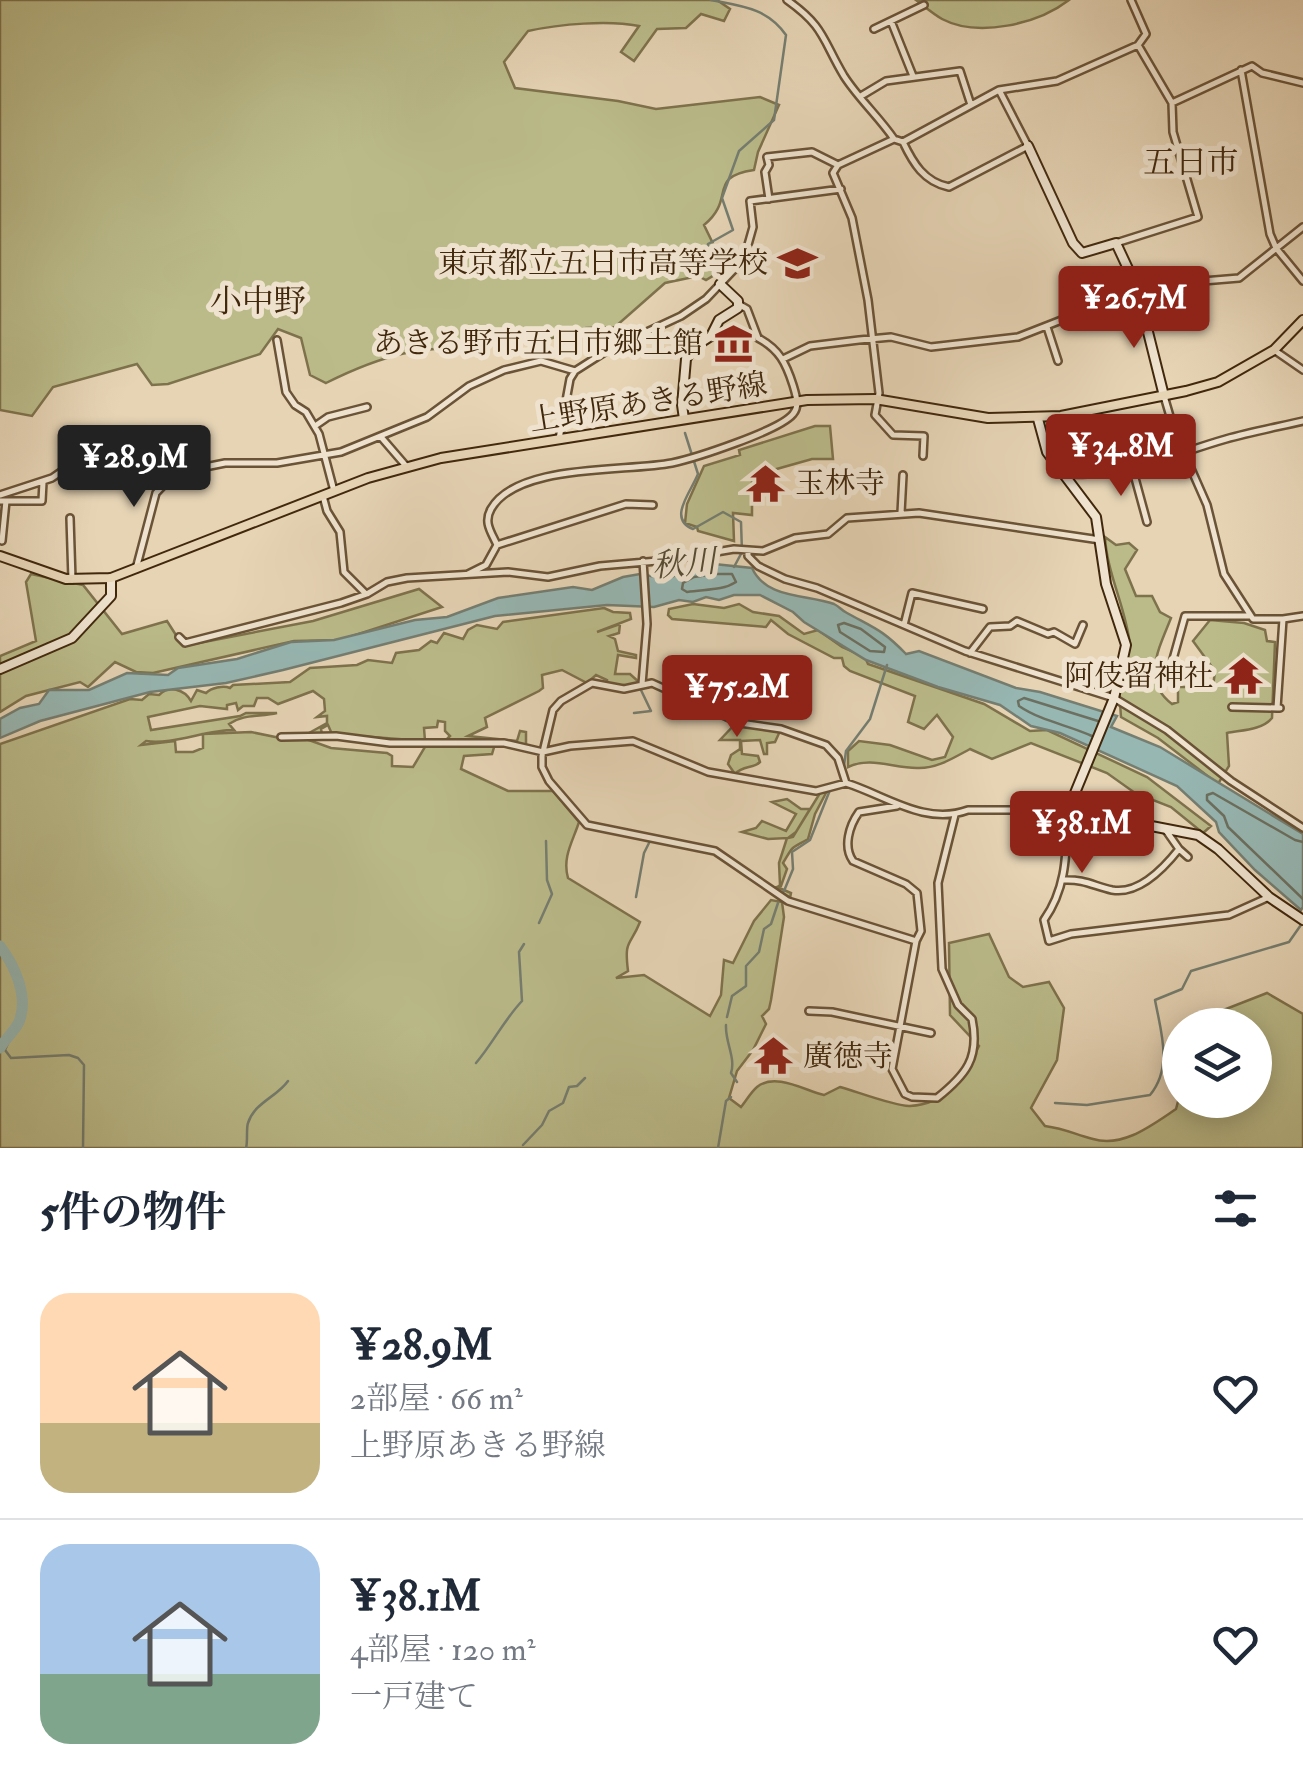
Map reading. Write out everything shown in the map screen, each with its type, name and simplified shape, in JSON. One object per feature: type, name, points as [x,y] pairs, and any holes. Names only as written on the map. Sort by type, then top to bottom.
[{"type":"main road","name":"上野原あきる野線","points":[[0,556],[72,580],[111,578],[406,466],[797,401],[875,400],[964,416],[1038,419],[1218,382],[1274,350],[1303,320]]},
{"type":"street","points":[[787,0],[822,30],[847,80],[894,140]]},
{"type":"street","points":[[923,456],[924,436],[893,435],[875,416],[878,393],[874,339],[852,218],[833,174],[838,164],[894,140],[903,142],[999,90],[1057,81],[1138,45],[1146,28],[1132,0]]},
{"type":"street","points":[[874,29],[924,5]]},
{"type":"street","points":[[891,21],[913,76]]},
{"type":"street","points":[[999,90],[1073,243],[1082,253],[1198,217],[1173,132],[1172,103],[1138,45]]},
{"type":"street","points":[[1172,103],[1252,66],[1262,73],[1303,83]]},
{"type":"street","points":[[1240,70],[1270,234],[1276,248],[1303,281]]},
{"type":"street","points":[[861,96],[886,81],[960,71],[970,105]]},
{"type":"street","points":[[903,142],[915,167],[949,187],[1028,146]]},
{"type":"street","points":[[769,198],[765,172],[768,157],[812,152],[838,164]]},
{"type":"street","points":[[559,439],[570,379],[575,371],[608,350],[694,308],[748,252],[753,227],[750,201],[841,189]]},
{"type":"street","points":[[783,359],[810,346],[874,339],[891,338],[931,346],[1018,338],[1082,310],[1139,297],[1164,298],[1203,281],[1239,278],[1303,227]]},
{"type":"street","points":[[1116,243],[1139,297],[1164,396],[1210,516],[1224,574],[1253,620],[1303,616]]},
{"type":"street","points":[[684,420],[686,359],[738,305],[735,296],[720,284]]},
{"type":"street","points":[[468,574],[490,561],[496,545],[488,525],[489,512],[510,490],[571,472],[688,459],[776,427],[794,413],[797,401],[783,359],[772,345],[758,338],[747,309],[738,305]]},
{"type":"street","points":[[1047,328],[1058,361]]},
{"type":"street","points":[[277,340],[286,392],[314,426],[334,491]]},
{"type":"street","points":[[1274,350],[1303,370]]},
{"type":"street","points":[[2,499],[59,474],[76,462],[175,473],[225,463],[277,463],[341,452],[427,417],[470,386],[504,370],[541,361],[575,371]]},
{"type":"street","points":[[314,426],[328,417],[368,407]]},
{"type":"street","points":[[1038,419],[1044,445],[1092,510],[1106,584],[1126,645],[1113,699],[1068,810],[1189,831],[1208,841],[1269,897],[1303,920]]},
{"type":"street","points":[[1051,456],[1074,474],[1132,467],[1228,438],[1303,422]]},
{"type":"street","points":[[381,437],[406,466]]},
{"type":"street","points":[[1132,467],[1147,522]]},
{"type":"street","points":[[136,569],[156,492],[175,473]]},
{"type":"street","points":[[901,513],[903,475]]},
{"type":"street","points":[[2,499],[42,502],[43,480]]},
{"type":"street","points":[[323,496],[340,532],[344,572],[367,594]]},
{"type":"street","points":[[2,499],[2,541]]},
{"type":"street","points":[[496,545],[626,504],[652,505]]},
{"type":"street","points":[[179,636],[185,643],[202,640],[367,594],[387,582],[508,572],[548,577],[745,550],[771,550],[795,538],[828,534],[842,518],[901,513],[1100,540]]},
{"type":"street","points":[[70,518],[72,580]]},
{"type":"street","points":[[745,550],[752,561],[770,572],[970,653],[1113,699],[1167,730],[1231,781],[1303,828]]},
{"type":"street","points":[[642,684],[644,563]]},
{"type":"street","points":[[0,669],[80,632],[111,596],[111,578]]},
{"type":"street","points":[[904,626],[912,593],[983,609]]},
{"type":"street","points":[[1168,677],[1185,616],[1250,616]]},
{"type":"street","points":[[970,653],[990,628],[1010,626],[1017,620],[1048,634],[1054,632],[1075,644],[1083,625]]},
{"type":"street","points":[[1232,708],[1278,708],[1284,620]]},
{"type":"street","points":[[846,783],[831,749],[820,743],[781,730],[740,723],[652,683],[621,689],[592,683],[558,703],[543,752],[544,774],[587,825],[715,852],[788,901],[916,941]]},
{"type":"street","points":[[281,737],[327,736],[390,743],[504,743],[543,752],[637,741],[702,770],[816,792],[846,783],[897,806],[954,815],[968,810],[1068,810],[1064,880],[1058,900],[1044,920],[1049,941],[1071,934],[1229,915],[1269,897]]},
{"type":"street","points":[[897,806],[859,812],[853,821],[848,854],[853,861],[906,884],[917,894],[921,931],[892,1069],[905,1094],[912,1098],[936,1098],[970,1068],[972,1020],[958,1005],[942,969],[938,883],[954,815]]},
{"type":"street","points":[[1164,826],[1188,856]]},
{"type":"street","points":[[1064,880],[1084,879],[1115,891],[1144,884],[1179,849]]},
{"type":"street","points":[[809,1011],[931,1032]]},
{"type":"green space","points":[[0,0],[717,0],[730,9],[724,21],[701,14],[686,28],[657,29],[634,61],[621,52],[639,26],[599,23],[528,31],[504,62],[515,88],[656,109],[760,97],[779,105],[754,170],[739,173],[726,183],[719,206],[704,225],[722,262],[716,274],[706,280],[698,276],[665,283],[615,327],[586,328],[529,345],[510,332],[488,331],[485,354],[424,350],[384,359],[326,383],[310,375],[301,338],[278,329],[260,354],[168,384],[152,385],[137,364],[53,387],[32,416],[0,410]]},
{"type":"green space","points":[[916,0],[1069,0],[1025,22],[990,28],[957,25]]},
{"type":"green space","points":[[815,426],[830,426],[833,459],[812,459],[752,476],[752,515],[733,513],[734,541],[698,531],[685,523],[687,504],[704,466],[740,455],[739,450]]},
{"type":"green space","points":[[1105,537],[1116,545],[1129,543],[1137,550],[1125,569],[1136,596],[1152,596],[1160,612],[1171,618],[1158,652],[1155,675],[1157,685],[1172,704],[1178,702],[1178,687],[1213,687],[1215,671],[1193,641],[1210,620],[1244,623],[1265,630],[1267,641],[1275,642],[1272,718],[1257,727],[1227,733],[1229,766],[1218,784],[1158,738],[1121,717],[1119,689],[1112,668],[1130,645]]},
{"type":"green space","points":[[31,574],[83,585],[122,634],[167,621],[183,646],[313,621],[419,589],[442,607],[340,640],[294,641],[153,673],[136,672],[115,662],[88,687],[80,682],[26,696],[0,712],[0,656],[36,641],[26,582]]},
{"type":"green space","points":[[693,604],[724,608],[739,604],[753,612],[779,616],[804,634],[818,630],[865,657],[868,664],[984,704],[1030,731],[1047,730],[1147,777],[1211,826],[1203,833],[1171,807],[1135,793],[1107,773],[1031,743],[992,759],[970,749],[926,768],[865,763],[848,767],[848,751],[859,741],[890,745],[932,760],[945,757],[953,737],[937,715],[924,729],[908,722],[915,696],[850,671],[842,658],[834,658],[788,634],[771,620],[766,627],[672,619],[668,615],[669,609]]},
{"type":"green space","points":[[604,608],[630,613],[631,619],[597,632],[620,624],[619,633],[609,636],[615,639],[618,651],[636,658],[618,655],[615,674],[630,674],[640,683],[619,687],[596,675],[587,683],[562,670],[542,675],[543,688],[485,718],[487,727],[468,736],[517,741],[520,731],[526,732],[526,745],[505,741],[444,742],[450,736],[445,731],[445,722],[438,721],[437,727],[424,728],[425,741],[332,734],[328,725],[321,729],[322,734],[312,735],[309,733],[327,723],[327,716],[317,717],[325,711],[324,699],[313,691],[278,704],[268,698],[257,698],[254,706],[238,710],[236,703],[227,705],[227,709],[200,706],[148,717],[151,730],[246,713],[277,713],[240,719],[229,724],[234,730],[203,734],[251,732],[306,739],[331,748],[387,753],[392,756],[392,766],[413,767],[425,747],[414,745],[495,744],[492,754],[464,756],[461,769],[508,791],[553,791],[579,822],[567,856],[568,878],[640,922],[627,948],[628,971],[616,978],[644,975],[710,1016],[721,995],[724,960],[733,963],[754,921],[771,900],[782,902],[784,917],[771,1000],[762,1016],[766,1024],[737,1071],[729,1098],[741,1107],[757,1087],[773,1081],[824,1095],[840,1087],[904,1106],[923,1104],[944,1094],[961,1078],[979,1046],[950,1015],[949,943],[989,934],[1009,977],[1023,987],[1049,982],[1064,1008],[1057,1060],[1031,1108],[1045,1126],[1104,1141],[1126,1138],[1163,1118],[1272,1118],[1272,1008],[1229,1008],[1267,993],[1303,1014],[1303,1148],[0,1148],[0,744],[167,690],[180,691],[191,701],[197,690],[206,693],[233,685],[290,682],[310,668],[357,665],[368,660],[392,663],[396,653],[419,650],[431,641],[437,643],[444,633],[463,639],[477,625],[497,629],[503,622]],"holes":[[[203,734],[203,748],[176,752],[175,741],[141,745],[146,741]]]},
{"type":"green space","points":[[736,723],[780,731],[775,742],[767,743],[767,754],[760,740],[741,741],[742,754],[758,756],[760,762],[735,774],[728,764],[731,755],[740,749],[740,740],[720,740]]},
{"type":"green space","points":[[827,791],[808,839],[792,848],[783,863],[787,869],[781,886],[778,887],[779,863],[787,838],[768,839],[742,832],[756,828],[762,821],[786,831],[796,814],[772,802],[787,799],[801,809],[810,809],[788,838],[793,837],[820,793]]},
{"type":"water","points":[[714,564],[752,568],[758,578],[777,590],[834,604],[884,634],[906,654],[919,651],[1016,688],[1117,716],[1111,727],[1160,747],[1303,834],[1303,907],[1301,910],[1255,870],[1219,832],[1216,822],[1177,786],[1060,733],[1031,726],[1000,705],[866,660],[760,595],[679,600],[654,607],[607,605],[495,616],[226,683],[150,692],[40,721],[0,738],[0,719],[20,708],[39,704],[49,690],[89,690],[127,673],[168,675],[178,668],[237,659],[291,642],[334,640],[415,620],[447,617],[498,598],[573,587],[592,590],[623,577],[672,577],[690,568]]},
{"type":"waterway","points":[[711,0],[762,14],[786,35],[774,120],[739,151],[722,198],[733,230],[708,244],[708,263],[712,269]]},
{"type":"waterway","name":"秋川","points":[[685,433],[698,474],[683,504],[682,519],[693,529],[723,512],[741,522],[742,552],[734,567]]},
{"type":"waterway","points":[[844,766],[846,751],[870,719],[887,665]]},
{"type":"waterway","points":[[634,713],[651,711],[640,688]]},
{"type":"waterway","points":[[784,891],[793,869],[792,852],[810,840],[830,790]]},
{"type":"waterway","points":[[539,923],[552,894],[547,880],[546,841]]},
{"type":"waterway","points":[[636,897],[650,841]]},
{"type":"waterway","points":[[727,1017],[732,996],[746,986],[746,966],[759,952],[764,929],[771,924],[778,903]]},
{"type":"waterway","points":[[1055,1103],[1087,1105],[1150,1095],[1163,1061],[1155,1000],[1182,989],[1191,971],[1289,942],[1303,922]]},
{"type":"waterway","points":[[476,1063],[522,1001],[519,952],[524,944]]},
{"type":"waterway","points":[[0,946],[15,972],[22,1002],[19,1022],[0,1048]]},
{"type":"waterway","points":[[726,1025],[731,1073],[737,1082]]},
{"type":"waterway","points":[[12,1034],[5,1050],[11,1058],[69,1055],[84,1065],[83,1148]]},
{"type":"waterway","points":[[523,1145],[549,1111],[563,1103],[569,1087],[577,1086],[585,1078]]},
{"type":"waterway","points":[[246,1148],[251,1116],[288,1081]]},
{"type":"waterway","points":[[718,1148],[726,1101],[731,1097]]},
{"type":"place","name":"東京都立五日市高等学校","points":[[798,263]]},
{"type":"place","name":"あきる野市五日市郷土館","points":[[733,343]]},
{"type":"place","name":"玉林寺","points":[[765,483]]},
{"type":"place","name":"阿伎留神社","points":[[1244,676]]},
{"type":"place","name":"廣徳寺","points":[[773,1056]]},
{"type":"district","name":"五日市","points":[[1191,162]]},
{"type":"district","name":"小中野","points":[[258,301]]}]
